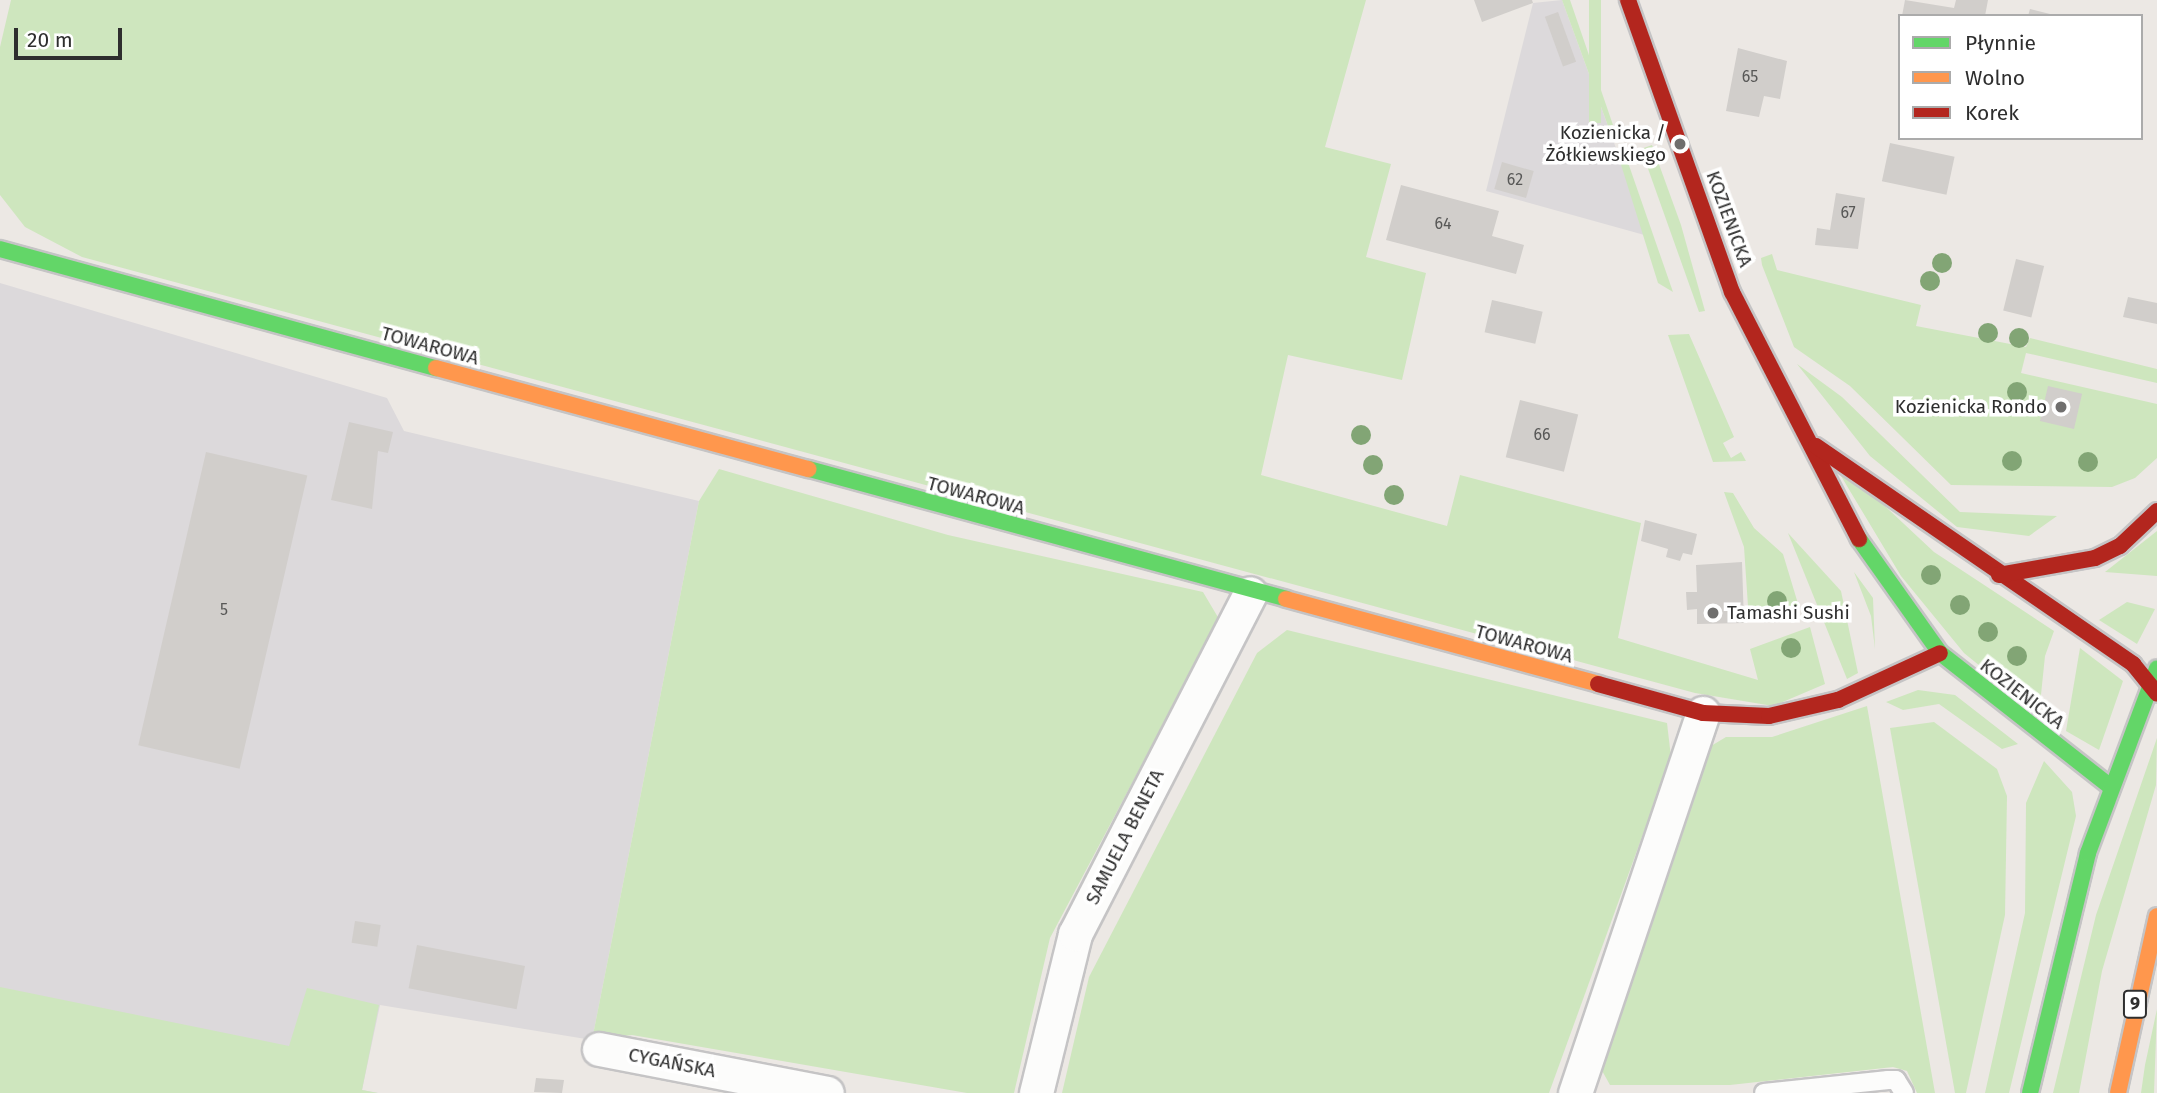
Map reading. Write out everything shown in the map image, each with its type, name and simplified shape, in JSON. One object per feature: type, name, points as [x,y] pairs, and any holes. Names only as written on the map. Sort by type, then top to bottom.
[{"type":"main road","name":"KOZIENICKA","points":[[1628,0],[1732,292],[1874,567],[1940,653],[2111,787]]},
{"type":"main road","name":"TOWAROWA","points":[[0,249],[1250,593],[1703,713],[1769,716],[1838,700],[1940,653]]},
{"type":"main road","name":"KOZIENICKA","points":[[1811,443],[2155,681]]},
{"type":"main road","points":[[1999,575],[2095,558],[2120,546],[2157,511]]},
{"type":"main road","points":[[2030,1093],[2066,933],[2111,787],[2155,681]]},
{"type":"main road","name":"9","points":[[2118,1093],[2157,915]]},
{"type":"street","name":"SAMUELA BENETA","points":[[1036,1093],[1075,934],[1250,593]]},
{"type":"street","points":[[1575,1093],[1703,713]]},
{"type":"street","name":"CYGAŃSKA","points":[[600,1049],[827,1093]]},
{"type":"lane","points":[[1764,1093],[1896,1080],[1904,1093]]},
{"type":"shaded area","points":[[1562,0],[1648,236],[1486,191],[1533,3]]},
{"type":"shaded area","points":[[0,283],[387,398],[404,431],[699,501],[592,1040],[380,1005],[362,1090],[378,1093],[0,1093]]},
{"type":"green space","points":[[11,0],[1366,0],[1325,147],[1391,164],[1366,257],[1426,273],[1402,380],[1288,355],[1261,475],[1447,526],[1460,475],[1641,523],[1618,638],[1758,680],[1750,649],[1810,627],[1825,684],[1773,706],[1695,693],[82,257],[25,227],[0,195],[0,47]]},
{"type":"green space","points":[[1562,0],[1570,0],[1613,125],[1608,126]]},
{"type":"green space","points":[[1589,0],[1601,0],[1601,123],[1589,123]]},
{"type":"green space","points":[[1652,145],[1681,225],[1705,311],[1699,312],[1641,149]]},
{"type":"green space","points":[[1624,151],[1673,292],[1658,283],[1618,155]]},
{"type":"green space","points":[[1772,254],[1777,270],[1921,305],[1916,326],[2026,347],[2030,338],[2157,369],[2157,383],[2026,353],[2021,373],[2157,404],[2157,458],[2135,478],[2112,487],[1951,485],[1850,386],[1794,347],[1762,265],[1761,258]]},
{"type":"green space","points":[[1689,334],[1734,437],[1723,443],[1731,458],[1741,452],[1746,461],[1713,462],[1668,335]]},
{"type":"green space","points":[[1797,364],[1842,397],[1960,512],[2057,516],[2029,536],[1957,527],[1870,456]]},
{"type":"green space","points":[[1826,451],[1934,552],[2054,631],[2045,656],[2039,714],[1964,653],[1901,576]]},
{"type":"green space","points":[[719,469],[948,535],[1203,592],[1219,619],[1050,938],[1014,1093],[967,1093],[632,1035],[592,1040],[699,501]]},
{"type":"green space","points":[[1724,492],[1733,493],[1754,528],[1783,554],[1799,607],[1749,621],[1744,547]]},
{"type":"green space","points":[[2157,531],[2157,576],[2105,572]]},
{"type":"green space","points":[[1788,533],[1841,591],[1858,673],[1847,679]]},
{"type":"green space","points":[[1854,572],[1873,598],[1875,649],[1871,616]]},
{"type":"green space","points":[[2127,602],[2155,609],[2137,644],[2099,620]]},
{"type":"green space","points":[[1287,630],[1667,723],[1671,757],[1549,1093],[1062,1093],[1089,977],[1257,653]]},
{"type":"green space","points":[[2080,648],[2123,681],[2099,750],[2066,731]]},
{"type":"green space","points":[[1918,690],[1955,695],[2018,744],[2002,749],[1939,704],[1903,710],[1886,702]]},
{"type":"green space","points":[[1867,706],[1935,1093],[1917,1093],[1907,1071],[1893,1067],[1730,1085],[1610,1085],[1600,1067],[1706,749],[1726,737],[1772,737]]},
{"type":"green space","points":[[1934,722],[1997,769],[2007,796],[2005,915],[1966,1093],[1955,1093],[1890,728]]},
{"type":"green space","points":[[2157,738],[2156,785],[2102,971],[2079,1093],[2053,1093],[2096,915]]},
{"type":"green space","points":[[2044,761],[2072,792],[2076,816],[2009,1093],[1985,1093],[2025,913],[2026,803]]},
{"type":"green space","points":[[0,987],[289,1046],[307,988],[379,1005],[362,1090],[378,1093],[0,1093]]},
{"type":"green space","points":[[2157,1009],[2154,1093],[2141,1093],[2145,1065]]},
{"type":"building","points":[[1474,0],[1532,0],[1533,3],[1482,22]]},
{"type":"building","points":[[1905,0],[1954,8],[1956,0],[1988,0],[1985,14],[1902,14]]},
{"type":"building","points":[[2030,9],[2050,14],[2029,14]]},
{"type":"building","points":[[1558,12],[1576,62],[1563,67],[1545,17]]},
{"type":"building","points":[[1738,48],[1787,61],[1780,99],[1764,96],[1759,117],[1726,111]]},
{"type":"building","points":[[1890,143],[1955,157],[1946,195],[1882,181]]},
{"type":"building","points":[[1502,162],[1534,171],[1526,198],[1494,189]]},
{"type":"building","points":[[1401,185],[1499,211],[1492,236],[1524,245],[1516,274],[1386,240]]},
{"type":"building","points":[[1836,193],[1865,198],[1858,249],[1815,245],[1817,228],[1830,230]]},
{"type":"building","points":[[2016,259],[2044,266],[2031,317],[2003,310]]},
{"type":"building","points":[[2128,297],[2157,303],[2157,324],[2123,317]]},
{"type":"building","points":[[1492,300],[1543,312],[1535,344],[1485,332]]},
{"type":"building","name":"Kozienicka Rondo","points":[[2048,386],[2082,394],[2074,429],[2040,421]]},
{"type":"building","points":[[1520,400],[1578,415],[1564,472],[1506,457]]},
{"type":"building","points":[[349,422],[393,432],[388,453],[378,451],[372,509],[331,500]]},
{"type":"building","points":[[206,452],[307,475],[240,769],[138,745]]},
{"type":"building","points":[[1645,520],[1697,534],[1692,555],[1683,553],[1680,561],[1666,557],[1668,549],[1641,541]]},
{"type":"building","points":[[1742,562],[1744,623],[1697,624],[1697,609],[1687,610],[1686,592],[1697,592],[1696,565]]},
{"type":"building","points":[[355,921],[381,925],[377,947],[352,943]]},
{"type":"building","points":[[417,945],[525,966],[517,1009],[409,988]]},
{"type":"building","points":[[536,1078],[564,1080],[562,1093],[534,1092]]},
{"type":"traffic: fast","points":[[0,249],[436,368]]},
{"type":"traffic: fast","points":[[809,469],[1286,599]]},
{"type":"traffic: fast","points":[[1859,539],[1940,653],[2111,787]]},
{"type":"traffic: fast","points":[[2030,1093],[2088,853],[2157,668]]},
{"type":"traffic: slow","points":[[436,368],[809,469]]},
{"type":"traffic: slow","points":[[1286,599],[1598,684]]},
{"type":"traffic: slow","points":[[2118,1093],[2157,916]]},
{"type":"traffic: jam","points":[[1628,0],[1732,292],[1859,539]]},
{"type":"traffic: jam","points":[[1816,446],[2133,664],[2157,694]]},
{"type":"traffic: jam","points":[[1999,575],[2095,558],[2120,546],[2157,511]]},
{"type":"traffic: jam","points":[[1598,684],[1703,713],[1769,716],[1838,700],[1940,653]]},
{"type":"place","name":"Kozienicka / Żółkiewskiego","points":[[1680,144]]},
{"type":"place","name":"Kozienicka Rondo","points":[[2061,407]]},
{"type":"place","name":"Tamashi Sushi","points":[[1713,613]]}]
